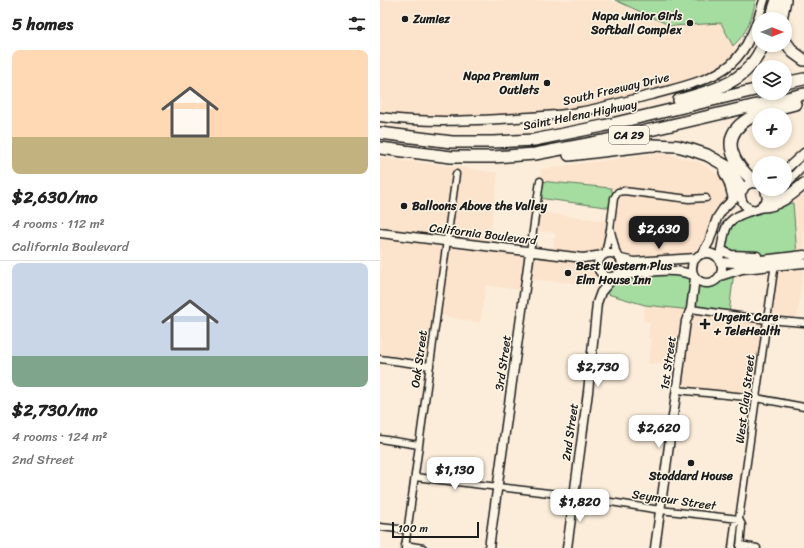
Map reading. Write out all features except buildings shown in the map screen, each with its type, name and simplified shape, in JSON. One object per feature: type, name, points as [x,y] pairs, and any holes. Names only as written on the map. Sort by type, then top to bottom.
[{"type":"highway","points":[[773,12],[777,0]]},
{"type":"highway","points":[[783,12],[786,0]]},
{"type":"highway","points":[[792,51],[804,60]]},
{"type":"highway","points":[[570,133],[719,88],[734,81],[745,72],[759,52]]},
{"type":"highway","points":[[792,82],[804,79]]},
{"type":"highway","name":"Saint Helena Highway","points":[[380,133],[452,142],[534,140],[752,91]]},
{"type":"highway","name":"CA 29","points":[[380,148],[451,157],[493,157],[535,154],[573,147],[804,94]]},
{"type":"highway","points":[[752,179],[741,170],[732,154],[732,142],[735,132],[742,123],[753,117],[804,101]]},
{"type":"highway","points":[[451,157],[482,160],[506,160],[661,144],[692,150],[719,162],[730,182],[739,192]]},
{"type":"highway","points":[[761,206],[772,205],[804,184]]},
{"type":"main road","name":"South Freeway Drive","points":[[380,117],[447,122],[556,115],[599,108],[683,86],[712,76],[735,60],[746,45],[753,31],[764,0]]},
{"type":"main road","points":[[792,164],[804,153]]},
{"type":"main road","points":[[792,178],[804,165]]},
{"type":"main road","points":[[694,277],[692,265],[709,242],[717,218],[723,209],[747,184],[752,184]]},
{"type":"main road","points":[[739,192],[743,204],[750,209],[761,206],[766,196]]},
{"type":"main road","points":[[720,276],[722,269],[720,261],[721,244],[727,226],[736,216],[761,206],[773,196]]},
{"type":"main road","name":"California Boulevard","points":[[380,233],[583,258],[604,254]]},
{"type":"main road","points":[[721,250],[731,256],[755,255],[775,262],[804,263]]},
{"type":"main road","name":"3rd Street","points":[[489,548],[530,252]]},
{"type":"main road","points":[[766,259],[736,263],[720,261],[713,255],[634,262],[610,253],[604,254],[598,260],[598,268],[602,275],[610,278],[672,270],[685,272],[703,283],[708,284],[720,276],[742,269],[804,255]]},
{"type":"main road","points":[[615,277],[621,271],[622,267],[619,257]]},
{"type":"main road","name":"California Boulevard","points":[[583,258],[598,268]]},
{"type":"main road","name":"2nd Street","points":[[567,548],[588,392],[597,303],[601,292],[615,277]]},
{"type":"main road","name":"1st Street","points":[[656,548],[686,321],[691,309],[694,277]]},
{"type":"street","name":"Oak Street","points":[[405,547],[456,174]]},
{"type":"street","name":"3rd Street","points":[[530,252],[540,181]]},
{"type":"street","points":[[604,254],[610,230],[614,198],[621,190],[690,199],[706,198]]},
{"type":"street","points":[[610,230],[619,257]]},
{"type":"street","name":"West Clay Street","points":[[740,546],[742,525],[740,519],[775,262]]},
{"type":"street","points":[[691,309],[767,320],[804,323]]},
{"type":"street","points":[[380,359],[430,366]]},
{"type":"street","points":[[677,390],[756,398],[804,407]]},
{"type":"street","points":[[380,439],[419,445]]},
{"type":"street","name":"Seymour Street","points":[[415,477],[574,496],[660,510],[740,519]]},
{"type":"street","name":"West Clay Street","points":[[732,548],[735,524],[740,519]]},
{"type":"street","points":[[380,527],[407,530]]},
{"type":"street","points":[[740,546],[757,548]]},
{"type":"street","points":[[405,547],[423,548]]},
{"type":"shaded area","name":"Napa Premium Outlets","points":[[380,0],[610,0],[671,26],[721,22],[737,57],[713,76],[599,108],[510,118],[380,117]]},
{"type":"shaded area","points":[[661,153],[699,162],[730,182],[734,197],[699,255],[621,259],[610,231],[603,255],[583,258],[598,269],[595,285],[527,279],[525,291],[486,285],[480,323],[437,315],[430,366],[380,359],[380,158],[498,173],[490,247],[553,254],[555,233],[534,230],[536,211],[611,222],[611,188],[540,181],[541,169]]},
{"type":"shaded area","points":[[804,193],[804,255],[797,256],[793,203]]},
{"type":"shaded area","points":[[804,263],[797,322],[767,320],[756,398],[677,390],[680,366],[648,363],[652,339],[648,338],[650,322],[643,321],[645,305],[691,309],[766,320],[775,266]]},
{"type":"green space","name":"Napa Junior Girls Softball Complex","points":[[615,0],[756,0],[746,30],[733,46],[721,23],[671,26]]},
{"type":"green space","points":[[540,181],[611,188],[614,198],[613,208],[538,198]]},
{"type":"green space","points":[[793,203],[797,256],[766,259],[731,255],[721,244],[731,220],[773,205]]},
{"type":"green space","points":[[672,271],[703,283],[707,283],[734,271],[729,314],[645,305],[601,292],[614,277]]},
{"type":"place","name":"Zumiez","points":[[405,19]]},
{"type":"place","name":"Napa Junior Girls Softball Complex","points":[[690,23]]},
{"type":"place","name":"Napa Premium Outlets","points":[[547,83]]},
{"type":"place","name":"Balloons Above the Valley","points":[[404,206]]},
{"type":"place","name":"Best Western Plus Elm House Inn","points":[[568,273]]},
{"type":"place","name":"Urgent Care + TeleHealth","points":[[705,324]]},
{"type":"place","name":"Stoddard House","points":[[691,463]]}]
